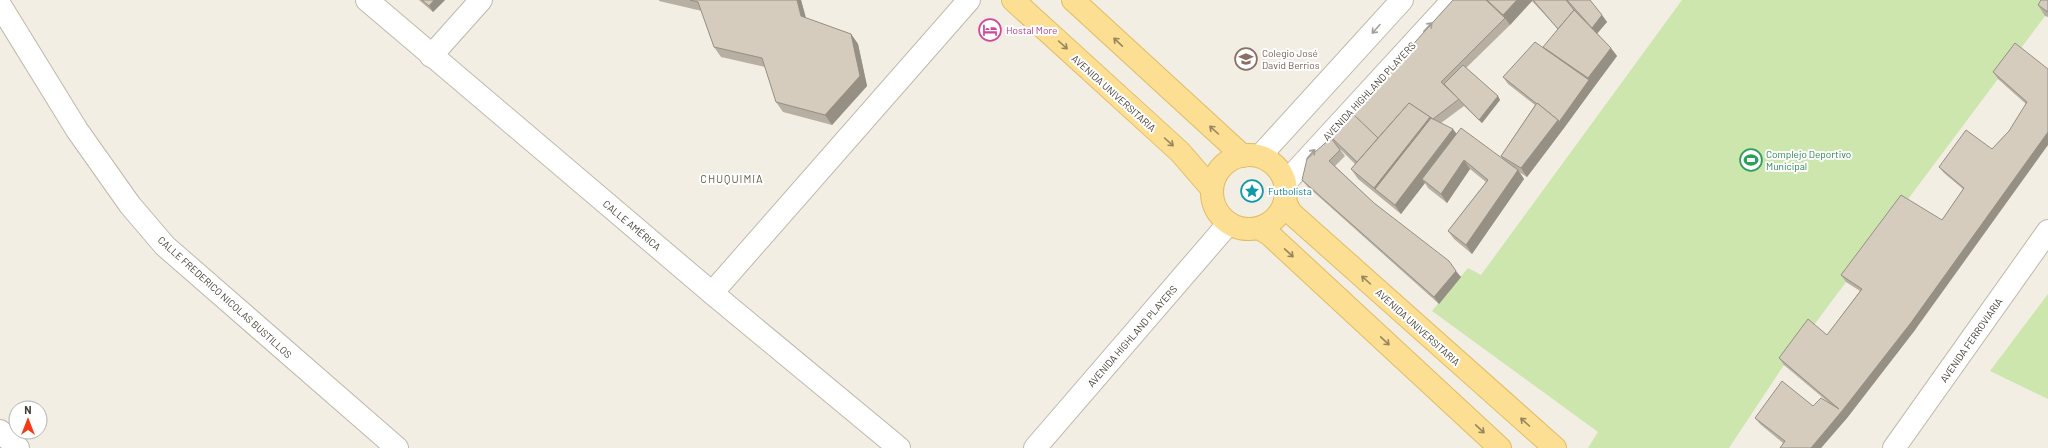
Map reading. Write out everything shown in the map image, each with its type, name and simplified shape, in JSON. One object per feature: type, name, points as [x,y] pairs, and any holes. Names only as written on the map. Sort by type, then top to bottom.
[{"type":"main road","name":"AVENIDA UNIVERSITARIA","points":[[1013,0],[1180,152],[1212,189]]},
{"type":"main road","points":[[1072,0],[1251,156]]},
{"type":"main road","points":[[1251,156],[1271,162],[1280,171],[1285,193],[1276,218],[1259,228],[1239,228],[1229,223],[1216,209],[1212,189],[1214,179],[1222,167],[1234,158],[1251,156]]},
{"type":"main road","name":"AVENIDA UNIVERSITARIA","points":[[1285,193],[1291,213],[1555,448]]},
{"type":"main road","points":[[1259,228],[1270,235],[1500,448]]},
{"type":"street","name":"CALLE AMÉRICA","points":[[367,0],[431,56],[712,293],[899,448]]},
{"type":"street","points":[[431,56],[481,0]]},
{"type":"street","points":[[712,293],[969,0]]},
{"type":"street","points":[[1251,156],[1402,0]]},
{"type":"street","name":"AVENIDA HIGHLAND PLAYERS","points":[[1285,193],[1453,0]]},
{"type":"street","name":"CALLE FREDERICO NICOLAS BUSTILLOS","points":[[6,6],[77,130],[130,206],[165,246],[397,448]]},
{"type":"street","name":"AVENIDA HIGHLAND PLAYERS","points":[[1035,448],[1229,223]]},
{"type":"street","name":"AVENIDA FERROVIARIA","points":[[1894,448],[2048,231]]},
{"type":"street","points":[[0,431],[18,448]]},
{"type":"green space","name":"Complejo Deportivo Municipal","points":[[1682,0],[2048,0],[2048,12],[1784,365],[1729,448],[1588,448],[1598,432],[1432,311],[1468,268],[1481,275]]},
{"type":"green space","points":[[2048,294],[2048,399],[1990,371]]},
{"type":"building","points":[[422,0],[434,0],[429,6]]},
{"type":"building","points":[[690,0],[797,0],[801,16],[851,34],[860,76],[825,115],[776,102],[762,58],[714,47],[698,2]]},
{"type":"building","points":[[1453,0],[1486,0],[1505,18],[1441,82],[1459,99],[1433,119],[1409,103],[1378,138],[1351,113]]},
{"type":"building","points":[[1487,0],[1517,0],[1503,15]]},
{"type":"building","points":[[1533,0],[1566,0],[1574,10],[1558,29]]},
{"type":"building","points":[[1567,0],[1590,0],[1602,15],[1592,28]]},
{"type":"building","points":[[2041,0],[2048,0],[2048,12],[2038,5]]},
{"type":"building","points":[[1574,10],[1611,48],[1588,78],[1543,47]]},
{"type":"building","points":[[1535,42],[1589,80],[1559,122],[1503,77]]},
{"type":"building","points":[[2015,43],[2048,69],[2048,132],[1910,324],[1811,448],[1780,448],[1785,441],[1755,418],[1782,381],[1813,406],[1821,398],[1839,409],[1779,358],[1808,319],[1827,335],[1862,289],[1841,275],[1901,195],[1942,220],[1964,188],[1939,167],[1966,130],[1992,149],[2009,131],[2027,102],[1993,72]]},
{"type":"building","points":[[1463,65],[1498,96],[1479,120],[1444,84]]},
{"type":"building","points":[[1409,103],[1430,117],[1374,188],[1351,169]]},
{"type":"building","points":[[1537,103],[1558,120],[1521,168],[1501,156]]},
{"type":"building","points":[[1350,111],[1378,138],[1357,162],[1330,136]]},
{"type":"building","points":[[1431,118],[1453,129],[1395,205],[1375,189]]},
{"type":"building","points":[[1461,128],[1518,170],[1466,245],[1448,231],[1488,180],[1464,160],[1441,194],[1422,179]]},
{"type":"building","points":[[1331,138],[1340,150],[1329,161],[1374,203],[1449,261],[1456,271],[1434,297],[1302,180],[1307,159]]},
{"type":"place","name":"Hostal More","points":[[990,30]]},
{"type":"place","name":"Colegio José David Berrios","points":[[1246,59]]},
{"type":"place","name":"Complejo Deportivo Municipal","points":[[1751,160]]},
{"type":"place","name":"Futbolista","points":[[1252,191]]},
{"type":"district","name":"CHUQUIMIA","points":[[732,178]]}]
